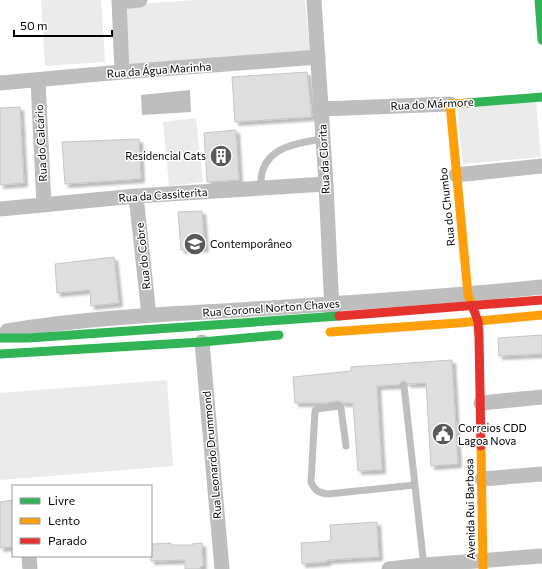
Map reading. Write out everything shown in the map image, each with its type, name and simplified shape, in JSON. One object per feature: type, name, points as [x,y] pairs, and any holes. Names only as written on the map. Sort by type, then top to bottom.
[{"type":"main road","points":[[539,0],[542,40]]},
{"type":"main road","name":"Rua do Mármore","points":[[450,104],[542,97]]},
{"type":"main road","name":"Rua do Chumbo","points":[[450,104],[470,300]]},
{"type":"main road","name":"Rua Coronel Norton Chaves","points":[[470,300],[542,300]]},
{"type":"main road","name":"Avenida Rui Barbosa","points":[[470,300],[478,321],[479,337],[483,565]]},
{"type":"main road","name":"Rua Coronel Norton Chaves","points":[[0,338],[29,338],[332,311]]},
{"type":"main road","points":[[323,332],[542,315]]},
{"type":"main road","points":[[0,354],[202,342],[291,334]]},
{"type":"street","points":[[122,72],[119,1],[140,0]]},
{"type":"street","name":"Rua da Clorita","points":[[314,0],[326,184],[332,311]]},
{"type":"street","name":"Rua da Água Marinha","points":[[0,79],[38,81],[122,72],[318,57]]},
{"type":"street","name":"Rua do Calcário","points":[[38,81],[44,205]]},
{"type":"street","name":"Rua do Mármore","points":[[321,109],[450,104]]},
{"type":"street","points":[[456,174],[542,166]]},
{"type":"street","name":"Rua da Cassiterita","points":[[0,209],[136,196],[326,184]]},
{"type":"street","name":"Rua do Cobre","points":[[136,196],[149,315]]},
{"type":"street","name":"Rua Coronel Norton Chaves","points":[[0,332],[38,326],[149,315],[332,311],[470,300],[542,287]]},
{"type":"street","name":"Rua Leonardo Drummond","points":[[202,342],[222,569]]},
{"type":"street","points":[[481,403],[542,397]]},
{"type":"street","points":[[482,479],[542,474]]},
{"type":"street","points":[[389,569],[483,565],[542,556]]},
{"type":"street","points":[[29,557],[30,569]]},
{"type":"lane","points":[[261,188],[260,179],[263,170],[269,160],[277,152],[299,142],[323,139]]},
{"type":"lane","points":[[404,386],[424,567]]},
{"type":"lane","points":[[346,446],[341,408],[339,406],[316,409],[310,482],[314,490],[328,494],[415,485]]},
{"type":"shaded area","points":[[41,0],[101,0],[105,62],[45,66]]},
{"type":"shaded area","points":[[196,0],[305,0],[310,52],[128,65],[124,5]]},
{"type":"shaded area","points":[[190,90],[191,112],[142,115],[141,95]]},
{"type":"shaded area","points":[[536,101],[541,157],[463,164],[457,109]]},
{"type":"shaded area","points":[[196,118],[203,182],[169,186],[163,122]]},
{"type":"shaded area","points":[[167,380],[173,466],[0,480],[0,393]]},
{"type":"building","points":[[307,72],[312,117],[235,122],[232,77]]},
{"type":"building","points":[[20,107],[24,183],[0,185],[0,108]]},
{"type":"building","name":"Residencial Cats","points":[[236,130],[239,180],[207,182],[204,133]]},
{"type":"building","points":[[139,139],[141,179],[65,184],[62,142]]},
{"type":"building","points":[[202,211],[205,248],[181,250],[178,212]]},
{"type":"building","points":[[114,257],[119,303],[91,306],[90,290],[57,293],[55,264]]},
{"type":"building","points":[[542,335],[542,354],[499,356],[498,338]]},
{"type":"building","name":"Correios CDD Lagoa Nova","points":[[452,360],[458,464],[431,466],[426,383],[409,384],[404,381],[399,385],[377,386],[382,470],[358,471],[353,403],[343,403],[339,401],[325,403],[295,403],[293,377],[351,371],[351,367]]},
{"type":"building","points":[[12,500],[12,547],[0,548],[0,502]]},
{"type":"building","points":[[377,522],[379,557],[327,560],[327,562],[302,564],[301,543],[331,541],[330,525]]},
{"type":"building","points":[[171,543],[171,545],[192,545],[202,543],[203,566],[200,567],[200,569],[185,569],[185,560],[151,561],[152,544]]},
{"type":"traffic: fast","points":[[539,0],[542,40]]},
{"type":"traffic: fast","points":[[467,103],[542,97]]},
{"type":"traffic: fast","points":[[0,338],[29,338],[339,316]]},
{"type":"traffic: fast","points":[[0,354],[202,342],[279,335]]},
{"type":"traffic: slow","points":[[467,103],[450,104],[468,295],[473,308]]},
{"type":"traffic: slow","points":[[330,332],[458,323],[542,315]]},
{"type":"traffic: slow","points":[[481,446],[483,569]]},
{"type":"traffic: jam","points":[[339,316],[542,300]]},
{"type":"traffic: jam","points":[[473,308],[478,321],[479,337],[481,446]]},
{"type":"place","name":"Residencial Cats","points":[[221,156]]},
{"type":"place","name":"Contemporâneo","points":[[195,244]]},
{"type":"place","name":"Correios CDD Lagoa Nova","points":[[443,434]]}]
